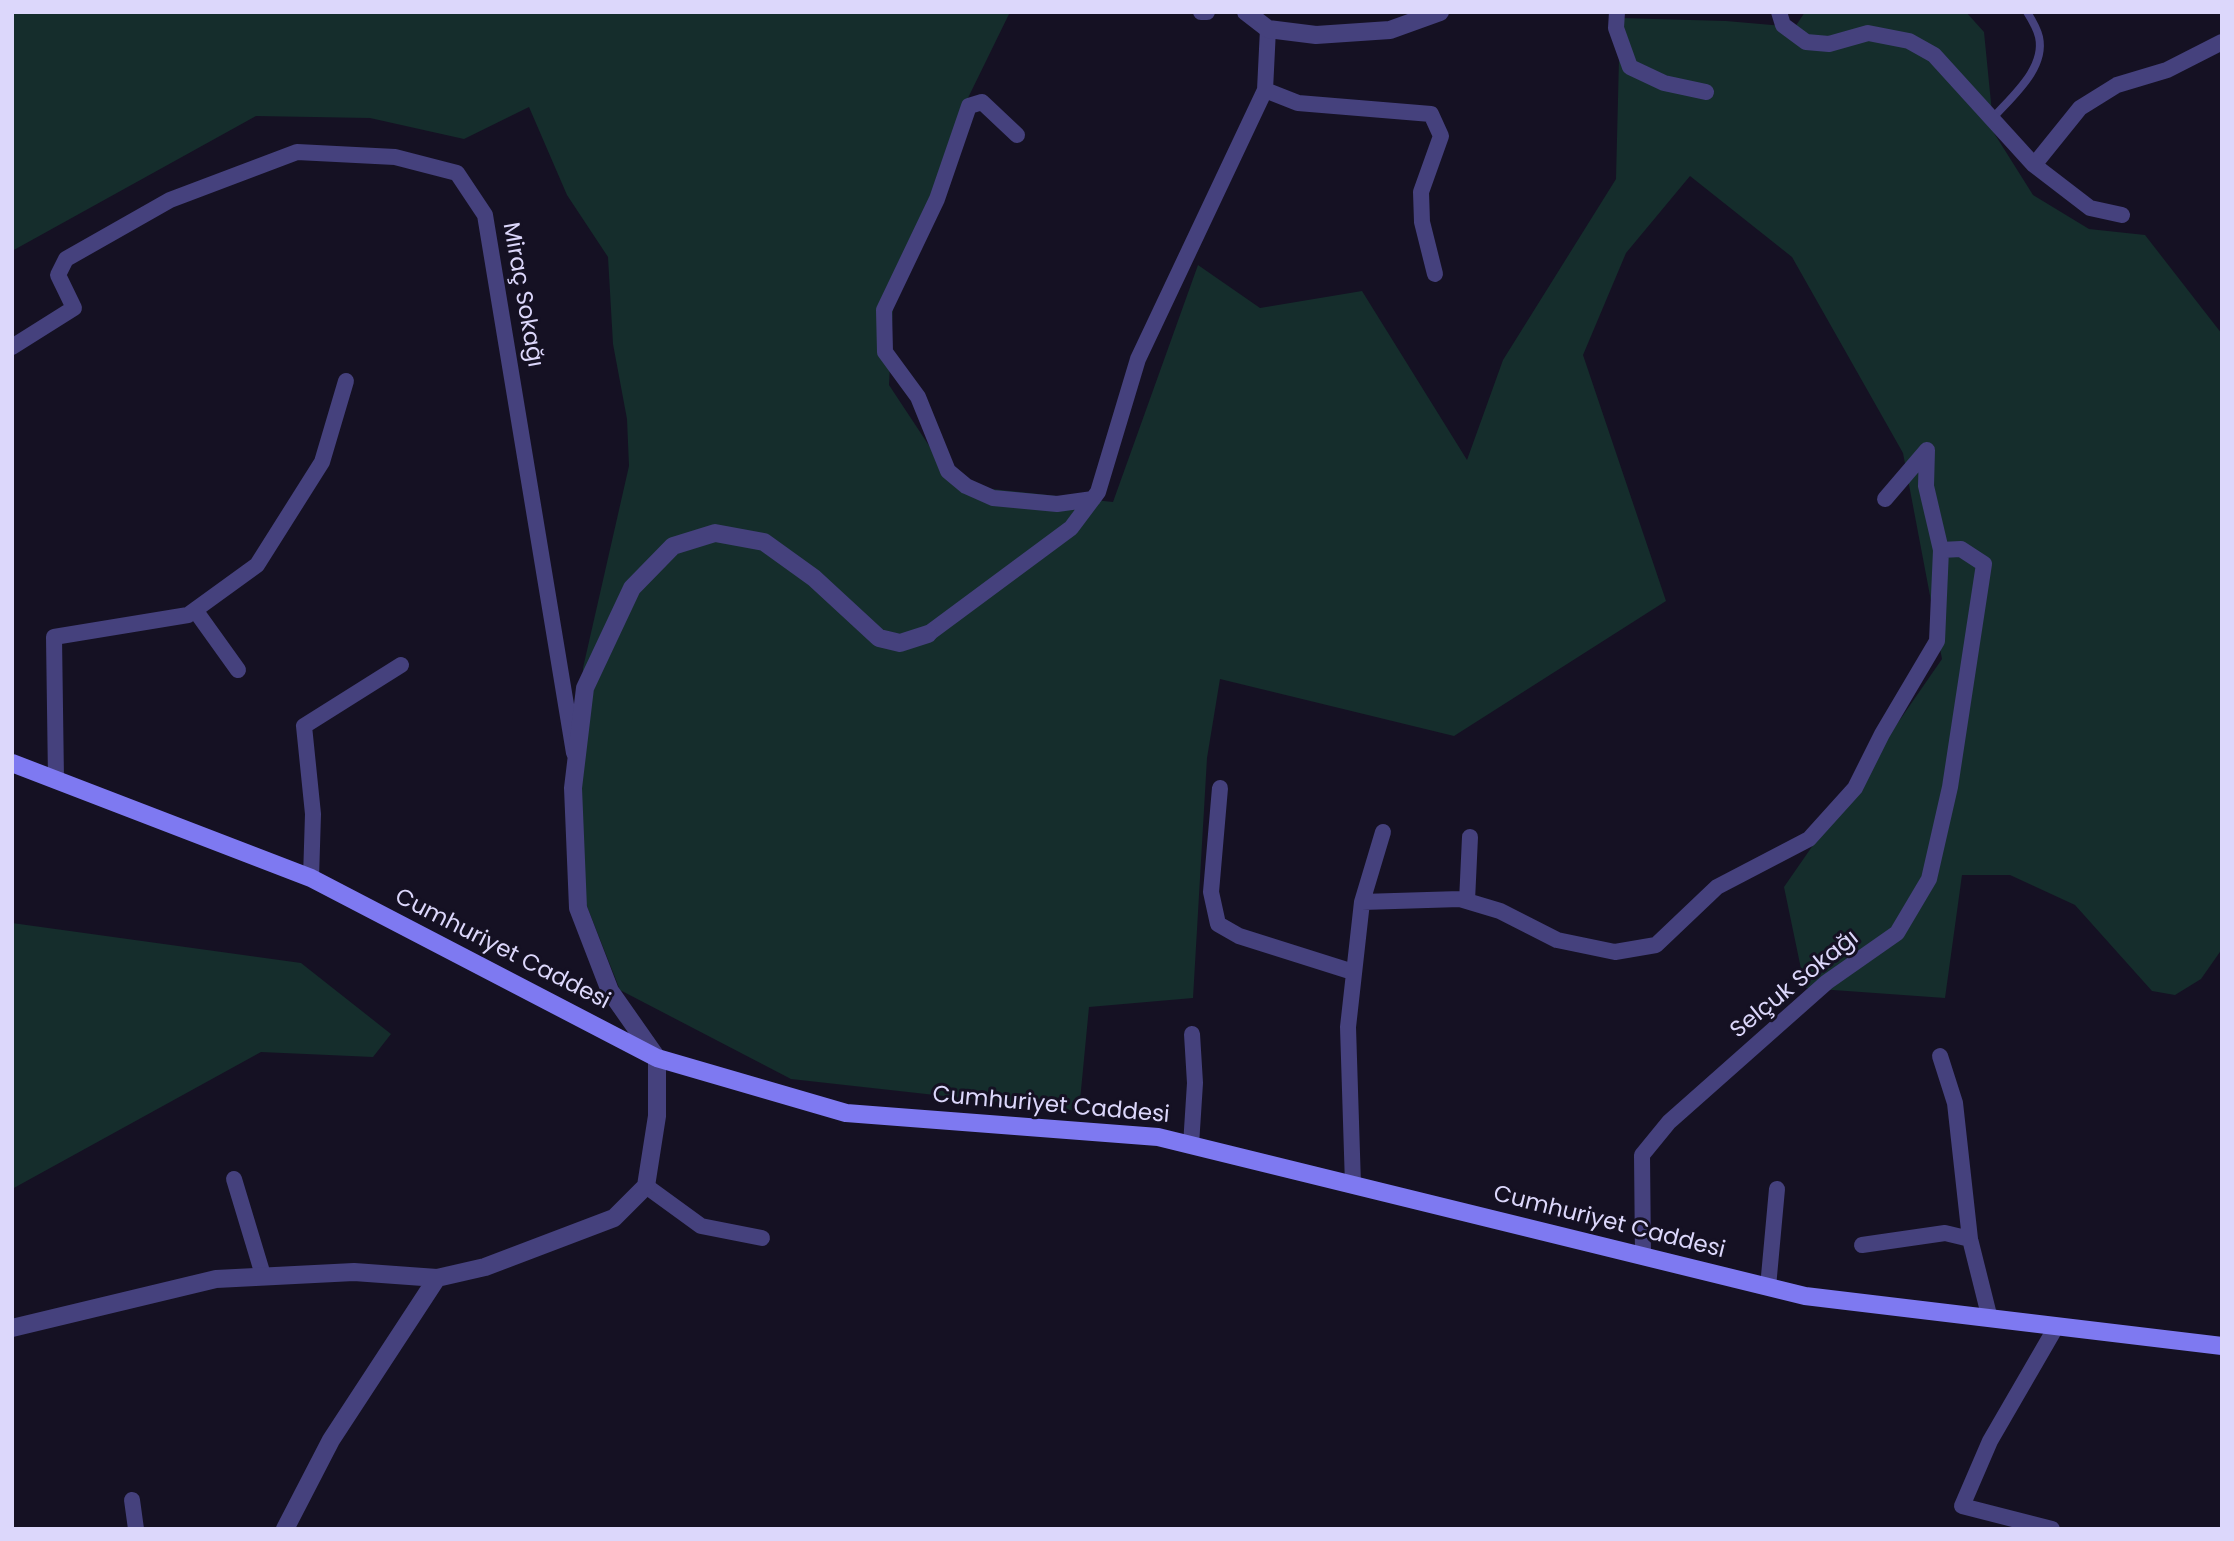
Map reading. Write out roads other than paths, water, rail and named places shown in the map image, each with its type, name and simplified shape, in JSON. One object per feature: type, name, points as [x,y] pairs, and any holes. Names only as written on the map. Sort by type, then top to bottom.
[{"type":"main road","name":"Cumhuriyet Caddesi","points":[[12,763],[311,878],[657,1058],[846,1113],[1158,1137],[1805,1296],[2222,1346]]},
{"type":"street","points":[[1201,12],[1207,12]]},
{"type":"street","points":[[1246,12],[1268,29],[1316,35],[1390,30],[1398,20],[1440,12]]},
{"type":"street","points":[[1617,12],[1616,28],[1630,67],[1664,83],[1706,92]]},
{"type":"street","points":[[1779,12],[1783,24],[1806,42],[1829,44],[1868,33],[1909,41],[1934,55],[2034,165],[2090,208],[2122,215]]},
{"type":"street","points":[[12,1328],[216,1279],[354,1272],[437,1278],[485,1267],[614,1218],[646,1186],[657,1116],[657,1058],[610,991],[578,908],[573,788],[584,688],[632,588],[673,547],[715,533],[764,541],[814,578],[879,638],[900,643],[928,634],[1071,528],[1098,492],[1138,359],[1265,90],[1268,29]]},
{"type":"street","points":[[2034,165],[2080,108],[2117,85],[2167,70],[2222,42]]},
{"type":"street","points":[[1265,90],[1298,103],[1431,114],[1441,136],[1421,192],[1422,222],[1435,274]]},
{"type":"street","points":[[1017,135],[982,102],[969,106],[937,199],[884,310],[886,352],[918,397],[948,471],[966,486],[992,498],[1057,504],[1093,499]]},
{"type":"street","name":"Miraç Sokağı","points":[[12,347],[74,308],[58,275],[65,259],[170,200],[297,152],[395,157],[457,173],[485,215],[576,762]]},
{"type":"street","points":[[57,780],[54,636],[188,615],[257,565],[322,463],[346,381]]},
{"type":"street","points":[[1362,902],[1460,899],[1500,911],[1557,940],[1615,952],[1657,945],[1717,887],[1809,839],[1855,789],[1882,734],[1937,641],[1941,550],[1926,486],[1927,450],[1885,499]]},
{"type":"street","name":"Selçuk Sokağı","points":[[1643,1256],[1642,1155],[1669,1122],[1827,982],[1897,933],[1928,879],[1950,787],[1984,564],[1961,549],[1941,550]]},
{"type":"street","points":[[195,610],[239,670]]},
{"type":"street","points":[[311,878],[313,814],[304,726],[401,665]]},
{"type":"street","points":[[1220,788],[1211,891],[1219,924],[1238,936],[1353,972]]},
{"type":"street","points":[[1353,1185],[1348,1027],[1362,902],[1383,832]]},
{"type":"street","points":[[1467,901],[1470,837]]},
{"type":"street","points":[[1191,1145],[1195,1083],[1192,1034]]},
{"type":"street","points":[[1940,1056],[1955,1103],[1970,1239],[1990,1319]]},
{"type":"street","points":[[234,1179],[263,1275]]},
{"type":"street","points":[[646,1186],[701,1226],[762,1238]]},
{"type":"street","points":[[1768,1287],[1777,1189]]},
{"type":"street","points":[[1863,1245],[1945,1233],[1970,1239]]},
{"type":"street","points":[[285,1529],[331,1440],[437,1278]]},
{"type":"street","points":[[2052,1529],[1962,1506],[1990,1441],[2056,1327]]},
{"type":"street","points":[[132,1500],[136,1529]]},
{"type":"lane","points":[[1992,119],[2030,75],[2038,60],[2039,37],[2027,12]]}]
